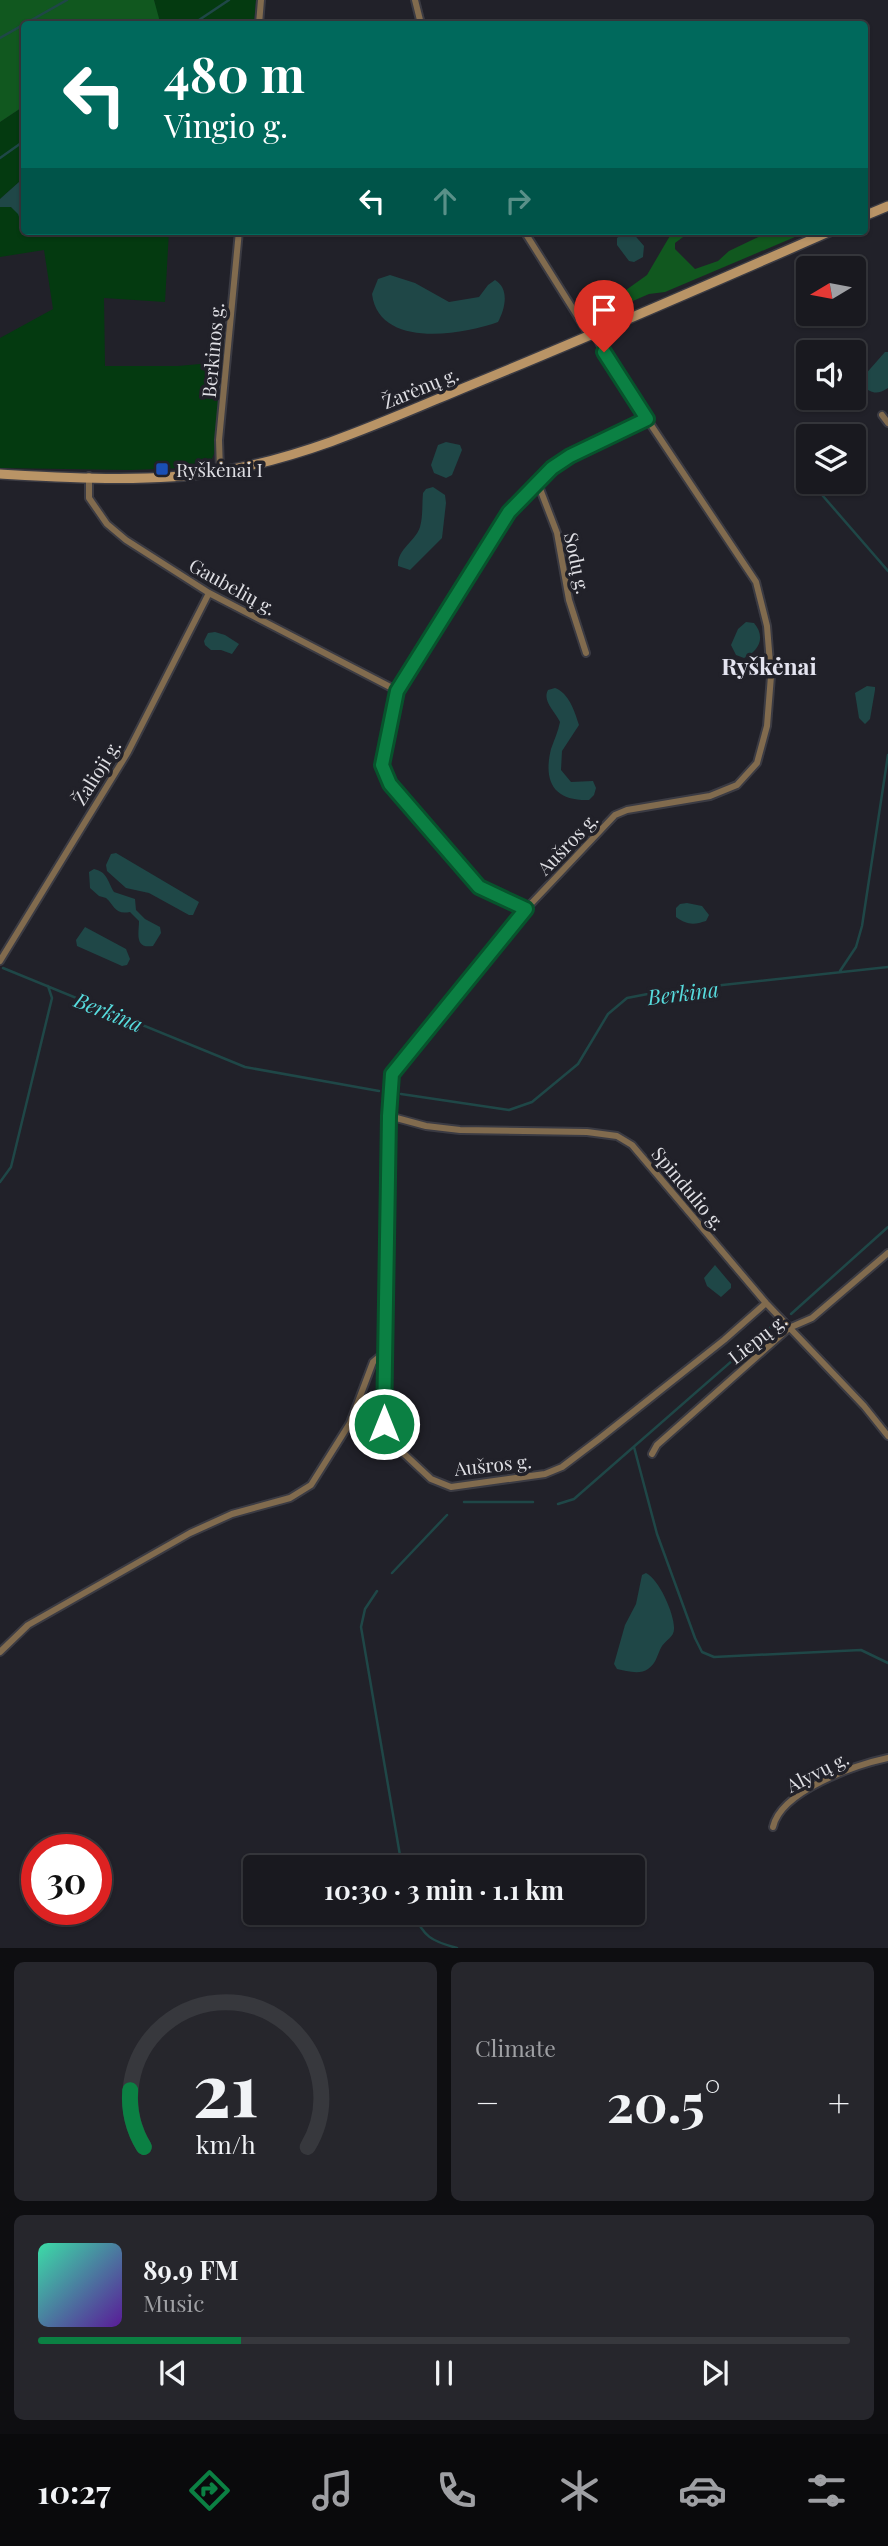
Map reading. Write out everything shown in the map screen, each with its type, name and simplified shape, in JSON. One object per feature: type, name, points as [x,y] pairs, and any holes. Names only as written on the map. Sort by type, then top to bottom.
[{"type":"main road","points":[[868,214],[888,206]]},
{"type":"main road","name":"Žarėnų g.","points":[[0,474],[153,477],[220,471],[281,457],[338,439],[593,335],[822,235]]},
{"type":"street","points":[[259,21],[261,0]]},
{"type":"street","points":[[415,0],[420,21]]},
{"type":"street","name":"Berkinos g.","points":[[220,471],[219,440],[239,235]]},
{"type":"street","name":"Aušros g.","points":[[527,235],[756,582],[768,626],[771,676],[767,726],[757,763],[737,785],[710,796],[627,810],[615,816],[526,909],[392,1074],[384,1424],[400,1450],[431,1479],[451,1487],[532,1477],[562,1467],[724,1340],[766,1303]]},
{"type":"street","points":[[882,415],[888,423]]},
{"type":"street","points":[[526,909],[479,887],[390,784],[382,765],[397,691],[509,512],[537,481],[570,456],[647,419]]},
{"type":"street","name":"Gaubelių g.","points":[[89,476],[89,498],[107,524],[126,540],[209,593],[397,691]]},
{"type":"street","name":"Sodų g.","points":[[537,481],[557,533],[569,600],[586,653]]},
{"type":"street","name":"Žalioji g.","points":[[0,961],[128,752],[209,593]]},
{"type":"street","name":"Spindulio g.","points":[[389,1116],[426,1126],[460,1130],[587,1132],[617,1136],[632,1145],[766,1303],[828,1366],[888,1436]]},
{"type":"street","name":"Liepų g.","points":[[652,1454],[657,1445],[789,1328],[812,1318],[888,1253]]},
{"type":"street","points":[[0,1652],[28,1625],[190,1533],[232,1514],[290,1498],[311,1485],[350,1423],[373,1362],[385,1353]]},
{"type":"street","name":"Alyvų g.","points":[[773,1827],[775,1818],[788,1802],[814,1786],[856,1767],[888,1758]]},
{"type":"green space","points":[[0,0],[154,0],[160,21],[21,21],[21,108],[0,122]]},
{"type":"green space","points":[[154,0],[256,0],[254,21],[159,21]]},
{"type":"green space","points":[[21,108],[21,182],[0,199],[0,122]]},
{"type":"green space","points":[[6,205],[19,215],[21,235],[169,235],[165,302],[104,298],[105,366],[178,366],[222,362],[214,454],[211,461],[182,468],[130,470],[0,468],[0,338],[53,309],[44,250],[0,257],[0,207]]},
{"type":"green space","points":[[670,235],[686,235],[675,243],[675,249],[695,269],[718,261],[729,251],[763,235],[800,235],[665,292],[649,294],[591,319],[582,314],[612,300],[647,275]]},
{"type":"shaded area","points":[[21,182],[21,222],[11,207],[0,207],[0,199]]},
{"type":"shaded area","points":[[621,235],[634,235],[644,246],[643,257],[634,262],[629,261],[617,245],[617,238]]},
{"type":"shaded area","points":[[390,275],[415,283],[449,302],[479,297],[495,280],[503,289],[503,311],[498,322],[464,331],[424,334],[405,330],[390,323],[378,312],[372,294],[378,279]]},
{"type":"shaded area","points":[[885,352],[888,352],[888,388],[881,392],[872,392],[866,388],[866,374]]},
{"type":"shaded area","points":[[446,442],[460,445],[462,450],[452,475],[446,478],[434,473],[431,465],[438,445]]},
{"type":"shaded area","points":[[433,487],[445,495],[442,538],[410,570],[398,566],[400,555],[420,527],[423,493]]},
{"type":"shaded area","points":[[746,622],[754,623],[760,638],[754,652],[744,658],[736,655],[731,645],[738,629]]},
{"type":"shaded area","points":[[215,632],[239,644],[232,654],[211,650],[205,645],[208,633]]},
{"type":"shaded area","points":[[867,686],[875,687],[875,690],[870,719],[865,724],[859,718],[855,693]]},
{"type":"shaded area","points":[[555,688],[568,698],[579,725],[562,751],[561,770],[571,782],[593,781],[596,788],[589,800],[559,793],[550,780],[551,749],[560,722],[548,702],[547,694],[548,690]]},
{"type":"shaded area","points":[[116,853],[199,902],[193,915],[149,893],[126,888],[107,871],[106,865],[111,854]]},
{"type":"shaded area","points":[[94,869],[105,875],[114,892],[135,899],[136,910],[145,919],[160,927],[161,933],[153,946],[140,943],[139,921],[130,912],[118,911],[106,898],[90,888],[89,872]]},
{"type":"shaded area","points":[[687,903],[702,906],[709,915],[706,921],[691,924],[676,917],[676,908]]},
{"type":"shaded area","points":[[85,927],[126,949],[130,959],[127,965],[122,966],[77,946],[76,940]]},
{"type":"shaded area","points":[[715,1265],[731,1284],[731,1288],[721,1297],[707,1286],[704,1278]]},
{"type":"shaded area","points":[[646,1573],[656,1582],[665,1598],[672,1615],[674,1632],[662,1646],[651,1667],[645,1671],[617,1669],[614,1664],[625,1625],[636,1604],[642,1575]]},
{"type":"waterway","points":[[30,21],[67,0]]},
{"type":"waterway","points":[[198,21],[229,0]]},
{"type":"waterway","points":[[0,38],[21,26]]},
{"type":"waterway","points":[[0,158],[21,143]]},
{"type":"waterway","points":[[821,494],[888,571]]},
{"type":"waterway","points":[[840,971],[856,947],[862,926],[888,755]]},
{"type":"waterway","name":"Berkina","points":[[401,1094],[509,1110],[532,1102],[578,1064],[608,1014],[627,998],[658,992],[888,967]]},
{"type":"waterway","name":"Berkina","points":[[3,968],[245,1067],[379,1091]]},
{"type":"waterway","points":[[0,1182],[11,1167],[52,998],[48,986]]},
{"type":"waterway","points":[[791,1314],[888,1227]]},
{"type":"waterway","points":[[558,1504],[574,1499],[773,1325]]},
{"type":"waterway","points":[[634,1447],[657,1534],[702,1652],[714,1657],[861,1650],[888,1663]]},
{"type":"waterway","points":[[464,1502],[533,1502]]},
{"type":"waterway","points":[[392,1573],[447,1515]]},
{"type":"waterway","points":[[377,1591],[365,1609],[361,1627],[400,1855]]},
{"type":"waterway","points":[[419,1925],[429,1937],[457,1948]]},
{"type":"place","name":"Ryškėnai I","points":[[162,469]]},
{"type":"district","name":"Ryškėnai","points":[[769,665]]},
{"type":"route","points":[[384,1424],[392,1074],[526,909],[479,887],[390,784],[382,765],[388,729],[397,691],[509,512],[552,468],[570,456],[647,419],[604,352]]}]
